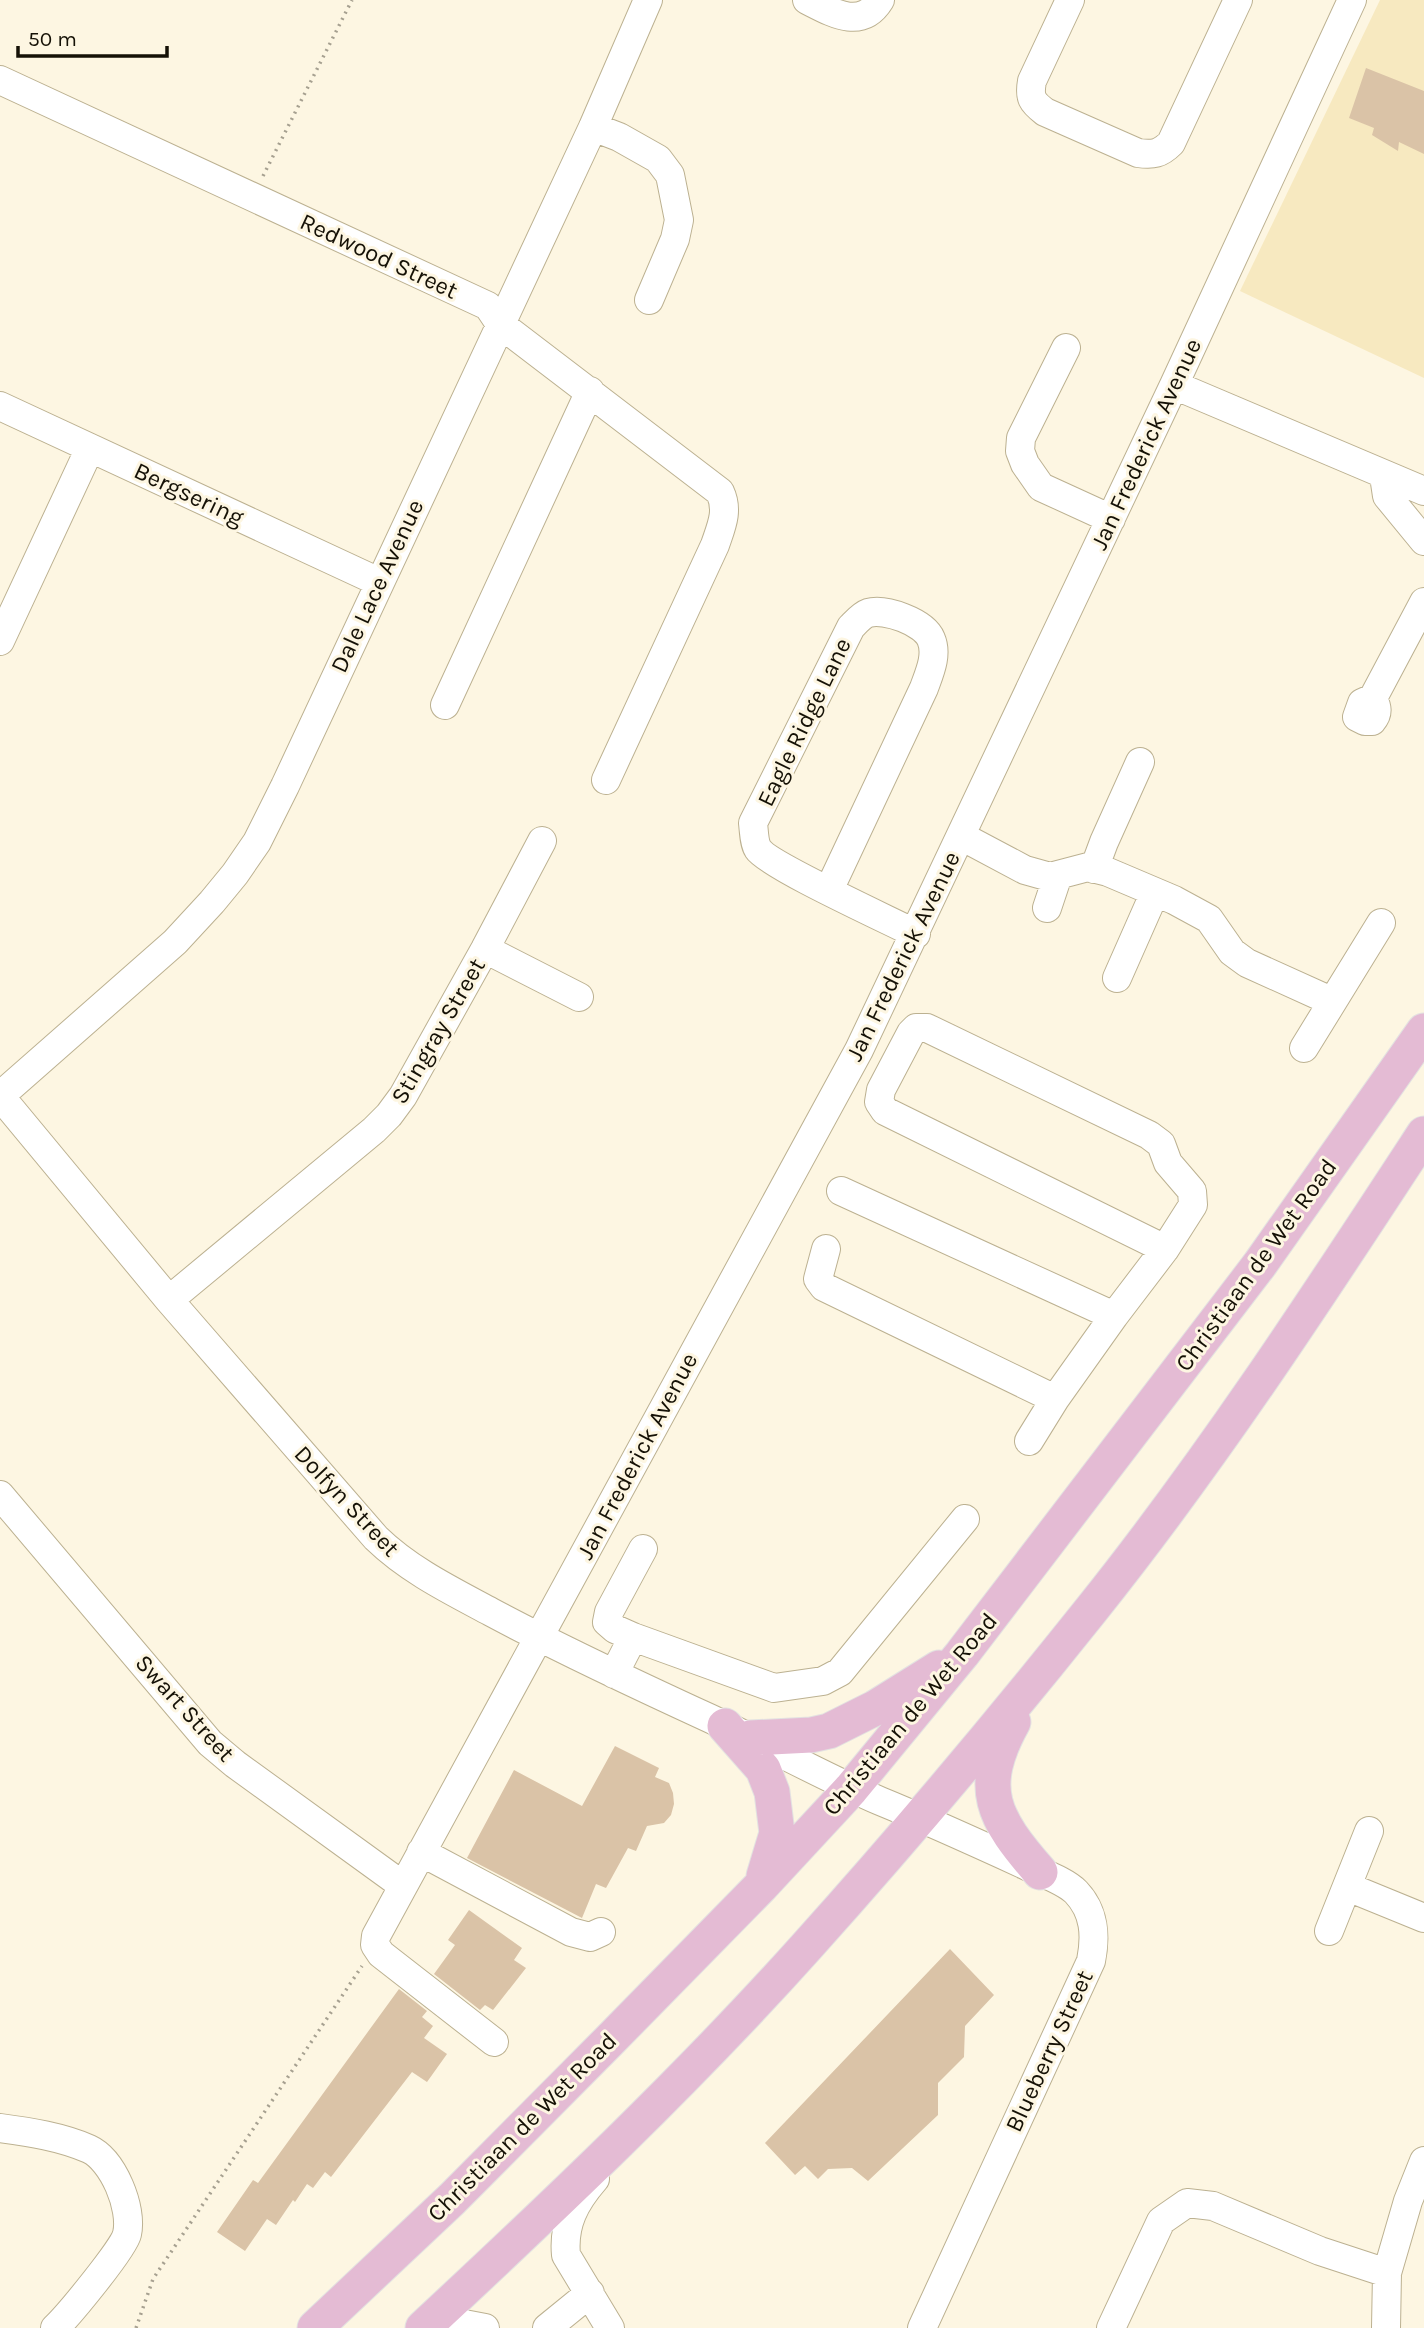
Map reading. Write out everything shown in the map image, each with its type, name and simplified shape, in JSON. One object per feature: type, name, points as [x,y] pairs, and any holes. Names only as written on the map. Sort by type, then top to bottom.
[{"type":"main road","name":"Christiaan de Wet Road","points":[[315,2328],[452,2199],[761,1886],[851,1788],[962,1654],[1260,1264],[1424,1031]]},
{"type":"main road","points":[[423,2328],[676,2084],[806,1948],[920,1817],[1092,1608],[1237,1413],[1292,1335],[1424,1134]]},
{"type":"main road","points":[[738,1732],[811,1735],[829,1731],[875,1708],[962,1654]]},
{"type":"main road","points":[[1039,1672],[1005,1736],[992,1777],[993,1796],[1004,1825],[1040,1872]]},
{"type":"main road","points":[[738,1732],[763,1769],[772,1792],[777,1833],[761,1886]]},
{"type":"street","name":"Dale Lace Avenue","points":[[0,1096],[175,942],[235,874],[257,842],[593,127],[648,0]]},
{"type":"street","points":[[807,0],[844,18],[868,13],[880,0]]},
{"type":"street","points":[[1070,0],[1031,81],[1029,93],[1032,102],[1045,112],[1103,138],[1138,153],[1153,155],[1163,152],[1171,143],[1238,0]]},
{"type":"street","name":"Jan Frederick Avenue","points":[[375,1945],[376,1936],[402,1885],[540,1638],[729,1285],[846,1074],[916,934],[1174,385],[1242,264],[1352,0]]},
{"type":"street","name":"Redwood Street","points":[[0,80],[488,306],[499,324],[720,492],[725,512],[715,545],[606,780]]},
{"type":"street","points":[[593,127],[658,159],[670,175],[678,220],[675,239],[649,300]]},
{"type":"street","points":[[1066,348],[1021,438],[1020,451],[1031,474],[1041,486],[1111,519]]},
{"type":"street","points":[[1174,385],[1424,491]]},
{"type":"street","points":[[445,705],[590,391]]},
{"type":"street","name":"Bergsering","points":[[0,406],[379,582]]},
{"type":"street","points":[[0,641],[90,448]]},
{"type":"street","points":[[1384,475],[1387,496],[1424,541]]},
{"type":"street","points":[[1373,698],[1424,601]]},
{"type":"street","name":"Eagle Ridge Lane","points":[[829,890],[925,688],[933,660],[931,639],[921,628],[906,619],[884,612],[866,613],[851,627],[753,823],[757,848],[768,859],[829,890],[916,934]]},
{"type":"street","points":[[1094,869],[1140,762]]},
{"type":"street","points":[[961,836],[1025,870],[1050,877],[1088,867],[1108,872],[1155,892],[1209,919],[1232,952],[1248,963],[1331,1001]]},
{"type":"street","name":"Stingray Street","points":[[169,1300],[389,1115],[485,949],[542,841]]},
{"type":"street","points":[[1047,908],[1058,875]]},
{"type":"street","points":[[1117,978],[1155,892]]},
{"type":"street","points":[[1304,1048],[1381,923]]},
{"type":"street","points":[[485,949],[579,997]]},
{"type":"street","points":[[1029,1441],[1055,1399],[1165,1249],[1193,1206],[1194,1198],[1192,1191],[1172,1169],[1156,1139],[928,1028],[915,1028],[881,1090],[880,1102],[885,1111],[1165,1249]]},
{"type":"street","name":"Dolfyn Street","points":[[0,1096],[169,1300],[395,1557],[426,1577],[540,1638],[851,1788],[920,1817]]},
{"type":"street","points":[[841,1191],[1114,1316]]},
{"type":"street","points":[[826,1250],[818,1279],[824,1287],[1055,1399]]},
{"type":"street","name":"Swart Street","points":[[0,1495],[210,1742],[235,1764],[402,1885]]},
{"type":"street","points":[[643,1549],[609,1612],[607,1622],[615,1629],[634,1637],[774,1688],[823,1681],[839,1672],[965,1519]]},
{"type":"street","points":[[614,1674],[634,1637]]},
{"type":"street","name":"Blueberry Street","points":[[920,1817],[1075,1890],[1087,1907],[1094,1924],[1091,1961],[922,2328]]},
{"type":"street","points":[[1329,1931],[1368,1831]]},
{"type":"street","points":[[421,1852],[571,1933],[590,1937],[601,1932]]},
{"type":"street","points":[[1348,1887],[1424,1917]]},
{"type":"street","points":[[375,1945],[381,1954],[494,2042]]},
{"type":"street","points":[[610,2328],[566,2255],[565,2241],[572,2212],[587,2188],[676,2084]]},
{"type":"street","points":[[0,2128],[34,2132],[92,2150],[118,2178],[122,2191],[127,2234],[102,2273],[55,2328]]},
{"type":"street","points":[[1386,2328],[1387,2273],[1408,2201],[1424,2161]]},
{"type":"street","points":[[1111,2328],[1161,2221],[1187,2203],[1213,2206],[1320,2251],[1387,2273]]},
{"type":"street","points":[[547,2328],[590,2293]]},
{"type":"street","points":[[439,2328],[473,2324],[485,2328]]},
{"type":"path","points":[[252,197],[352,0]]},
{"type":"path","points":[[136,2328],[153,2279],[375,1945]]},
{"type":"shaded area","points":[[1380,0],[1424,0],[1424,378],[1240,291]]},
{"type":"building","points":[[1366,68],[1424,91],[1424,154],[1399,142],[1398,151],[1372,135],[1374,128],[1349,118]]},
{"type":"building","points":[[615,1746],[659,1768],[655,1777],[669,1783],[674,1804],[671,1815],[664,1823],[647,1826],[636,1851],[628,1848],[606,1888],[596,1884],[582,1918],[467,1858],[514,1770],[582,1806]]},
{"type":"building","points":[[469,1910],[522,1948],[514,1960],[526,1968],[493,2010],[485,2005],[480,2010],[434,1974],[455,1945],[448,1940]]},
{"type":"building","points":[[950,1949],[994,1995],[965,2026],[964,2057],[938,2083],[938,2115],[868,2181],[852,2168],[828,2169],[818,2179],[805,2166],[795,2175],[765,2143]]},
{"type":"building","points":[[399,1989],[427,2011],[422,2017],[433,2026],[424,2038],[447,2054],[427,2082],[412,2072],[331,2177],[325,2172],[313,2188],[307,2184],[276,2225],[267,2219],[245,2251],[217,2232],[253,2180],[258,2183]]}]
